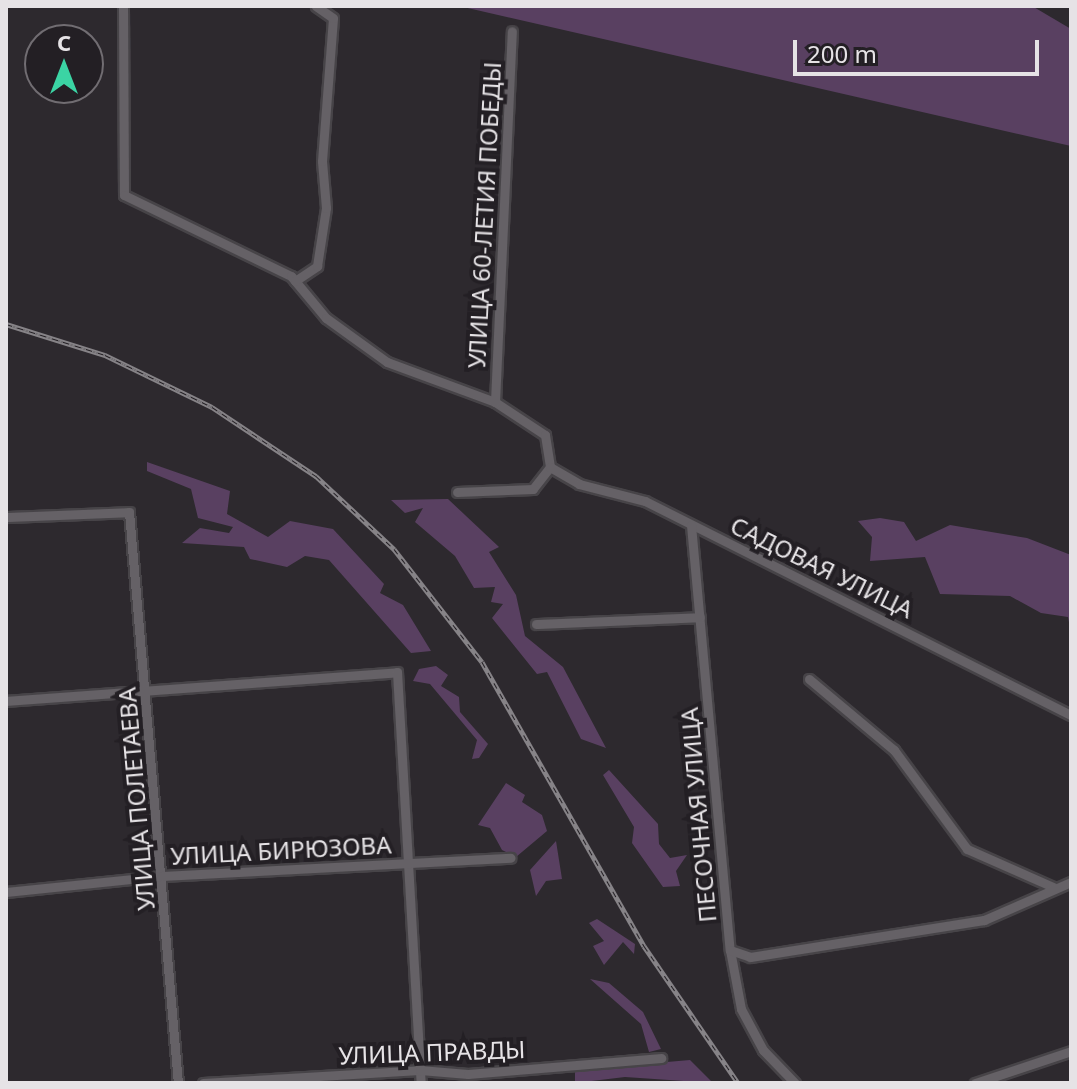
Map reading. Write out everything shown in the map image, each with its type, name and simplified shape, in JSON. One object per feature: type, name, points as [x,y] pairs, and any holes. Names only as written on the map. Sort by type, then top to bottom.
[{"type":"street","points":[[123,6],[124,195],[295,281],[326,318],[387,362],[495,402],[545,435],[550,467],[533,489],[457,492]]},
{"type":"street","points":[[295,281],[317,266],[326,208],[322,161],[333,18],[316,6]]},
{"type":"street","name":"УЛИЦА 60-ЛЕТИЯ ПОБЕДЫ","points":[[495,402],[512,31]]},
{"type":"street","name":"САДОВАЯ УЛИЦА","points":[[550,467],[691,525],[1071,715]]},
{"type":"street","name":"УЛИЦА ПОЛЕТАЕВА","points":[[6,517],[129,512],[148,693],[178,1083]]},
{"type":"street","name":"ПЕСОЧНАЯ УЛИЦА","points":[[691,525],[730,950],[741,1009],[763,1050],[795,1083]]},
{"type":"street","points":[[536,624],[700,617]]},
{"type":"street","points":[[6,701],[148,693],[397,672],[413,863],[421,1083]]},
{"type":"street","points":[[809,679],[894,750],[967,849],[1053,887]]},
{"type":"street","name":"УЛИЦА БИРЮЗОВА","points":[[6,892],[162,876],[511,858]]},
{"type":"street","points":[[730,950],[750,957],[984,920],[1053,887],[1071,882]]},
{"type":"street","points":[[975,1083],[1071,1051]]},
{"type":"street","name":"УЛИЦА ПРАВДЫ","points":[[203,1083],[420,1070],[468,1074],[661,1058]]},
{"type":"shaded area","points":[[459,6],[1032,6],[1071,29],[1071,146]]},
{"type":"shaded area","points":[[147,462],[230,491],[227,514],[268,537],[290,521],[333,529],[384,584],[380,593],[403,605],[431,651],[411,653],[329,560],[305,556],[287,567],[250,559],[244,547],[182,543],[200,528],[229,533],[233,527],[198,518],[191,489],[147,471]]},
{"type":"shaded area","points":[[448,499],[499,547],[489,552],[516,595],[525,636],[563,667],[606,748],[581,739],[547,672],[537,674],[492,618],[503,604],[491,602],[495,587],[474,588],[455,556],[415,522],[423,508],[405,513],[391,500]]},
{"type":"shaded area","points":[[880,518],[904,522],[916,541],[950,525],[1027,538],[1071,555],[1071,633],[1068,617],[1041,613],[1010,596],[940,594],[925,557],[870,561],[872,537],[858,521]]},
{"type":"shaded area","points":[[436,666],[448,675],[441,686],[459,697],[460,712],[488,744],[479,758],[472,759],[477,740],[430,684],[413,681],[419,669]]},
{"type":"shaded area","points":[[609,770],[658,824],[659,844],[670,858],[687,855],[676,871],[680,886],[663,887],[632,843],[634,827],[603,775]]},
{"type":"shaded area","points":[[506,783],[525,795],[522,802],[542,815],[547,831],[516,857],[502,850],[490,828],[478,825]]},
{"type":"shaded area","points":[[556,841],[562,879],[546,881],[536,896],[530,870]]},
{"type":"shaded area","points":[[597,919],[635,944],[634,954],[623,942],[604,965],[593,946],[604,941],[589,923]]},
{"type":"shaded area","points":[[590,979],[609,983],[643,1012],[661,1049],[649,1052],[641,1024]]},
{"type":"shaded area","points":[[690,1060],[713,1083],[625,1077],[575,1083],[575,1070]]},
{"type":"railway","points":[[6,324],[105,355],[212,407],[316,476],[394,549],[482,662],[644,946],[738,1083]]}]
